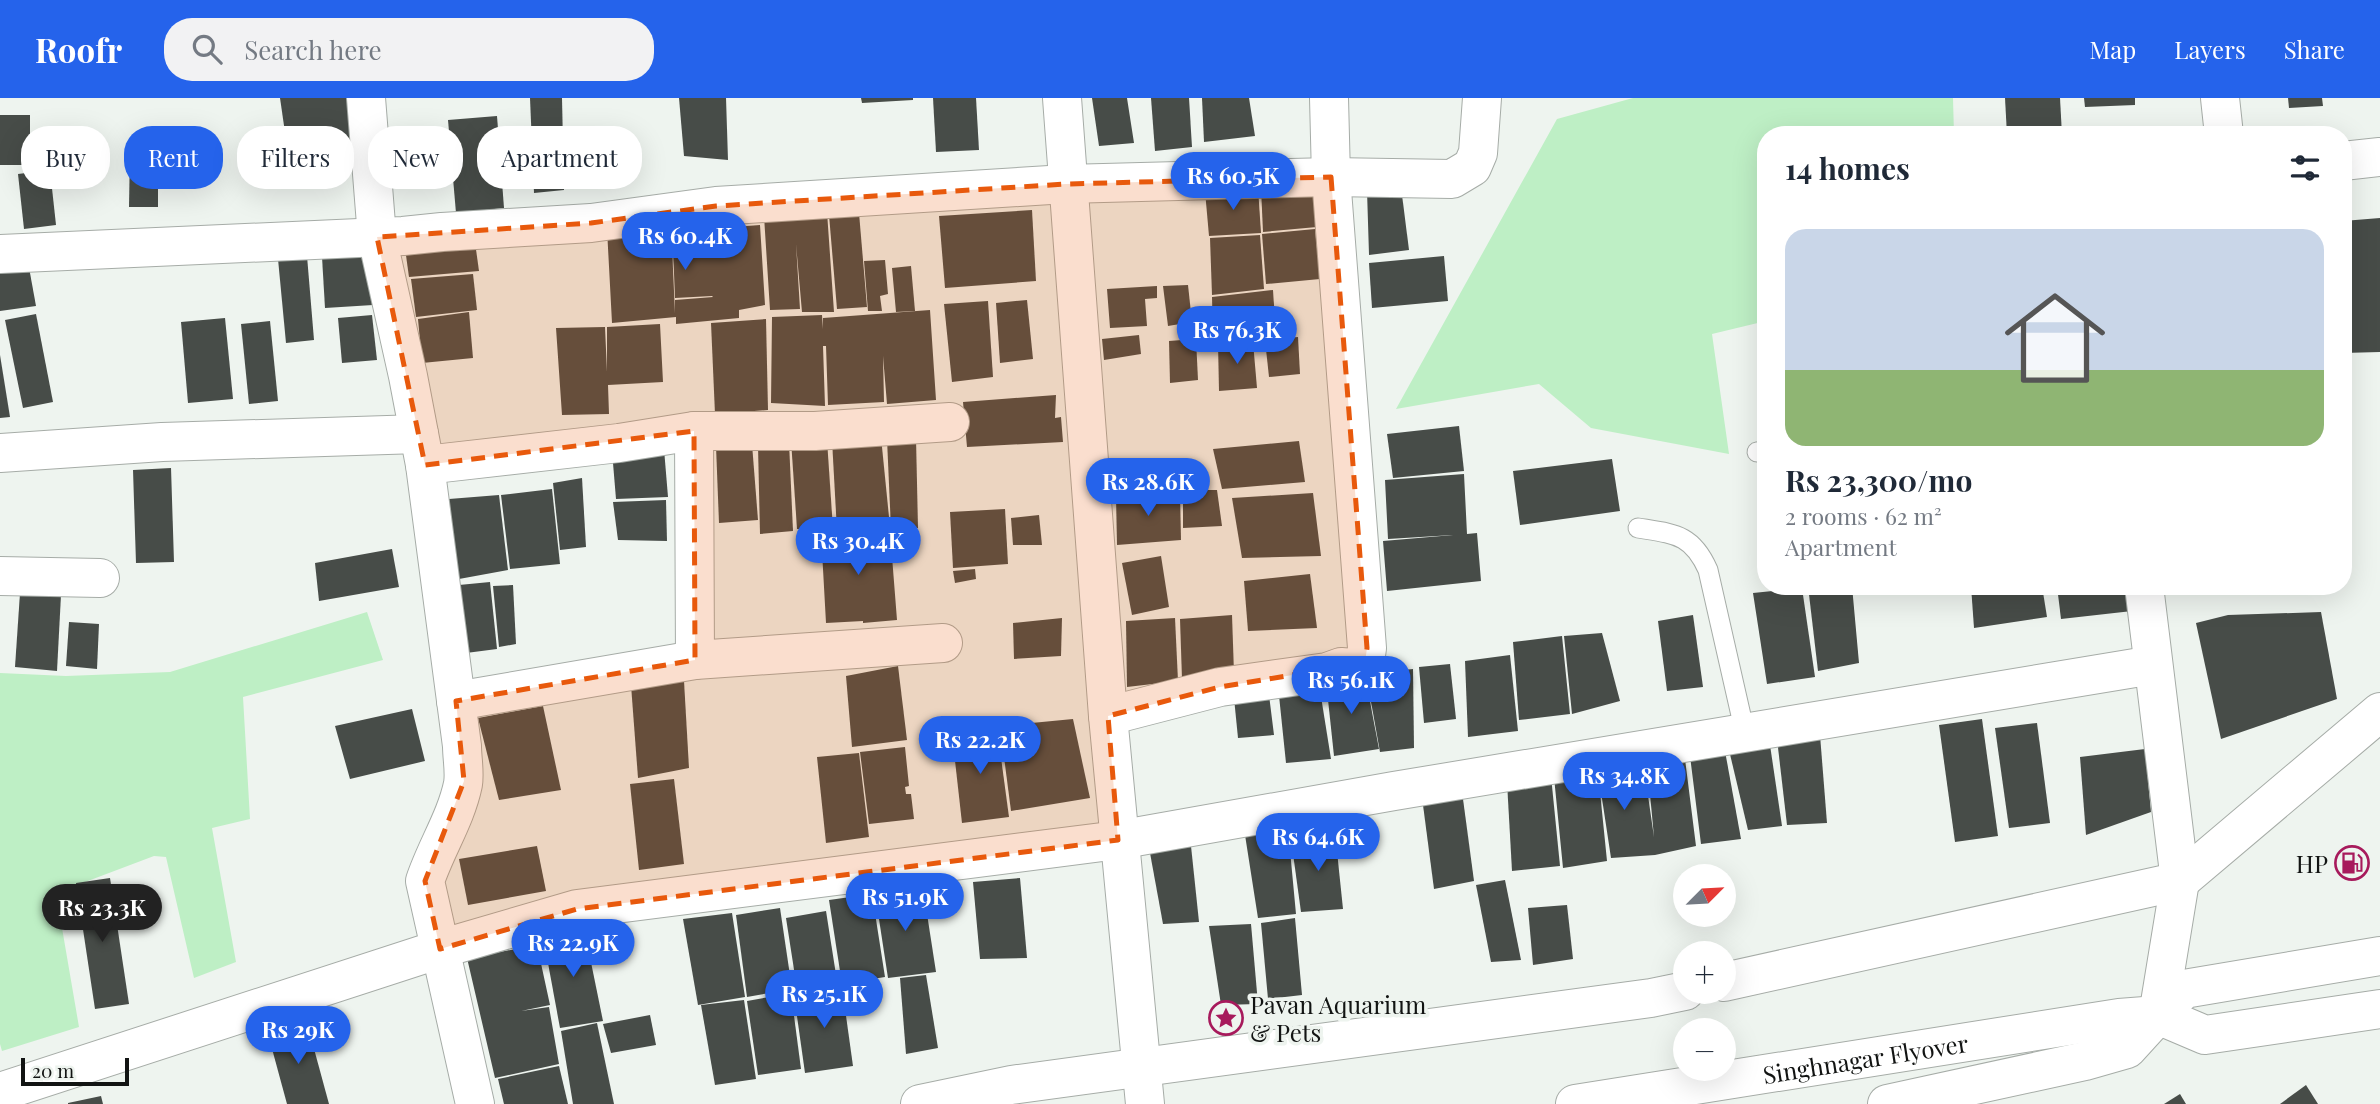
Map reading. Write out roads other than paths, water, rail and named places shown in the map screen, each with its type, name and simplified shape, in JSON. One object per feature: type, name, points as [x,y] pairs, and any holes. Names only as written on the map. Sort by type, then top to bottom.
[{"type":"street","points":[[366,98],[377,237],[422,450],[456,701],[464,781],[456,812],[433,856],[425,881],[475,1104]]},
{"type":"street","points":[[1062,98],[1066,184],[1118,840],[1145,1104]]},
{"type":"street","points":[[1108,716],[1220,687],[1327,672],[1341,667],[1364,669],[1367,648],[1331,177],[1329,98]]},
{"type":"street","points":[[0,254],[377,237],[591,223],[716,206],[1066,184],[1331,177],[1452,179],[1472,167],[1478,153],[1482,98]]},
{"type":"street","points":[[2220,98],[2223,126]]},
{"type":"street","points":[[2352,161],[2380,157]]},
{"type":"street","points":[[0,453],[162,442],[422,450],[619,443],[694,431],[815,431],[950,422]]},
{"type":"street","points":[[694,431],[695,660]]},
{"type":"street","points":[[0,576],[100,578]]},
{"type":"street","points":[[2145,595],[2180,881],[2158,1015]]},
{"type":"street","points":[[456,701],[695,660],[943,643]]},
{"type":"street","points":[[0,1092],[440,949],[577,909],[1118,840],[1394,791],[2153,665]]},
{"type":"street","points":[[1736,979],[2180,881],[2380,712]]},
{"type":"street","points":[[1887,1104],[2085,1061],[2127,1049],[2184,989],[2380,956]]},
{"type":"street","points":[[920,1104],[1011,1085],[1673,993]]},
{"type":"street","points":[[2158,1015],[2205,1035],[2380,1009]]},
{"type":"street","name":"Singhnagar Flyover","points":[[1575,1104],[2119,1018],[2158,1015]]},
{"type":"lane","points":[[1639,528],[1672,533],[1688,540],[1700,551],[1708,570],[1745,733]]},
{"type":"place","name":"HP","points":[[2352,863]]},
{"type":"place","name":"Pavan Aquarium & Pets","points":[[1226,1018]]}]
